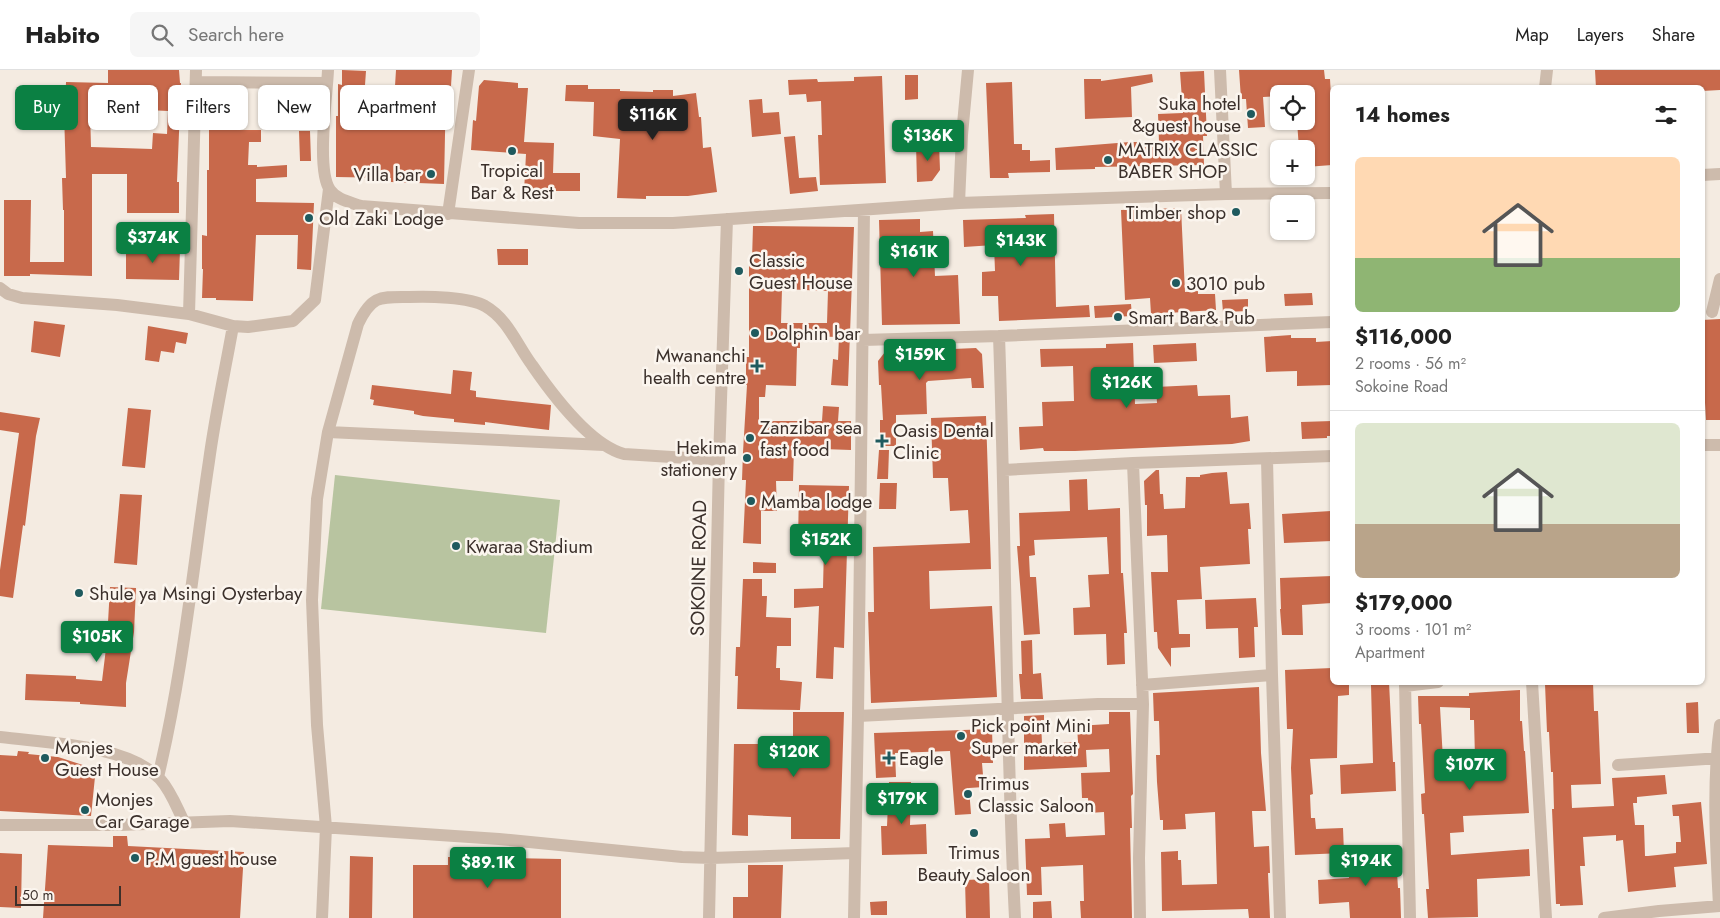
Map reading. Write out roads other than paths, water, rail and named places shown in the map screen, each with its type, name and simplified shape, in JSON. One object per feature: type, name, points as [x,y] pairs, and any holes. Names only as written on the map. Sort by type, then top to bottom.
[{"type":"street","points":[[448,214],[469,70]]},
{"type":"street","points":[[960,203],[962,135],[968,70]]},
{"type":"street","points":[[1220,70],[1226,194]]},
{"type":"street","points":[[1545,85],[1547,70]]},
{"type":"street","points":[[189,314],[196,76],[328,76],[323,164],[325,180],[329,189],[342,200],[360,206],[579,223],[673,223],[960,203],[1226,194],[1330,193]]},
{"type":"street","points":[[1705,175],[1720,174]]},
{"type":"street","points":[[0,288],[8,294],[22,298],[117,305],[189,314],[233,326],[248,327],[293,321],[315,300],[329,189]]},
{"type":"street","points":[[854,918],[864,210]]},
{"type":"street","name":"SOKOINE ROAD","points":[[709,918],[718,460],[728,219]]},
{"type":"street","points":[[1712,312],[1720,279]]},
{"type":"street","points":[[322,918],[326,827],[317,725],[312,600],[316,499],[328,432],[358,324],[365,308],[380,297],[424,296],[483,305],[497,315],[510,330],[532,365],[586,431],[613,451],[624,454],[718,460]]},
{"type":"street","points":[[863,340],[1330,322]]},
{"type":"street","points":[[158,777],[177,684],[209,459],[233,326]]},
{"type":"street","points":[[999,336],[1004,470],[1007,710],[1015,918]]},
{"type":"street","points":[[328,432],[604,445]]},
{"type":"street","points":[[1705,445],[1720,444]]},
{"type":"street","points":[[1004,470],[1330,456]]},
{"type":"street","points":[[1267,459],[1280,918]]},
{"type":"street","points":[[1133,463],[1143,704],[1139,858],[1140,918]]},
{"type":"street","points":[[1142,685],[1272,675]]},
{"type":"street","points":[[1405,685],[1410,918]]},
{"type":"street","points":[[1532,685],[1546,918]]},
{"type":"street","points":[[858,716],[1098,704],[1143,704]]},
{"type":"street","points":[[1604,918],[1719,906],[1715,810],[1720,725]]},
{"type":"street","points":[[0,737],[70,745],[111,752],[129,758],[158,777],[169,793],[184,822]]},
{"type":"street","points":[[1618,765],[1718,758]]},
{"type":"street","points":[[0,825],[119,825],[230,821],[518,841],[644,854],[711,858],[855,853]]},
{"type":"place","name":"Suka hotel &guest house","points":[[1251,114]]},
{"type":"place","name":"Tropical Bar & Rest","points":[[512,151]]},
{"type":"place","name":"MATRIX CLASSIC BABER SHOP","points":[[1108,160]]},
{"type":"place","name":"Villa bar","points":[[431,174]]},
{"type":"place","name":"Timber shop","points":[[1236,212]]},
{"type":"place","name":"Old Zaki Lodge","points":[[309,218]]},
{"type":"place","name":"Classic Guest House","points":[[739,271]]},
{"type":"place","name":"3010 pub","points":[[1176,283]]},
{"type":"place","name":"Smart Bar& Pub","points":[[1118,317]]},
{"type":"place","name":"Dolphin bar","points":[[755,333]]},
{"type":"place","name":"Mwananchi health centre","points":[[757,366]]},
{"type":"place","name":"Zanzibar sea fast food","points":[[750,438]]},
{"type":"place","name":"Oasis Dental Clinic","points":[[882,441]]},
{"type":"place","name":"Hekima stationery","points":[[747,458]]},
{"type":"place","name":"Mamba lodge","points":[[751,501]]},
{"type":"place","name":"Kwaraa Stadium","points":[[456,546]]},
{"type":"place","name":"Shule ya Msingi Oysterbay","points":[[79,593]]},
{"type":"place","name":"Pick point Mini Super market","points":[[961,736]]},
{"type":"place","name":"Monjes Guest House","points":[[45,758]]},
{"type":"place","name":"Eagle","points":[[889,758]]},
{"type":"place","name":"Trimus Classic Saloon","points":[[968,794]]},
{"type":"place","name":"Monjes Car Garage","points":[[85,810]]},
{"type":"place","name":"Trimus Beauty Saloon","points":[[974,833]]},
{"type":"place","name":"P.M guest house","points":[[135,858]]}]
